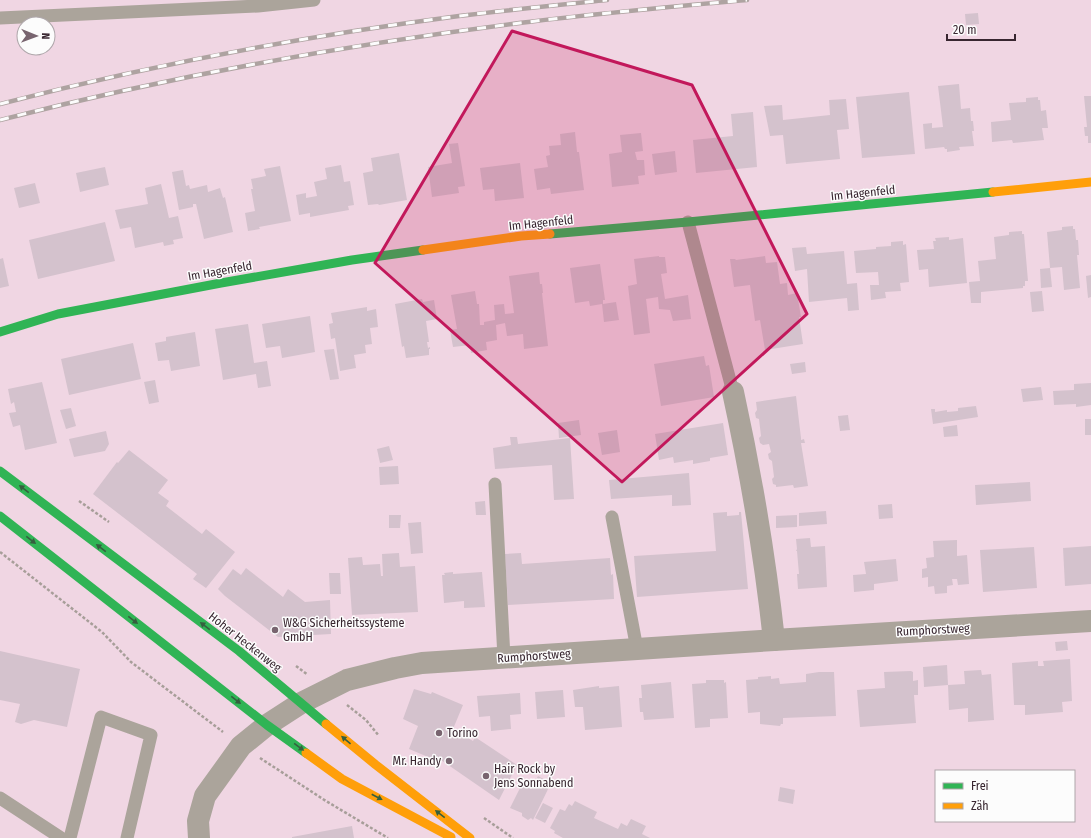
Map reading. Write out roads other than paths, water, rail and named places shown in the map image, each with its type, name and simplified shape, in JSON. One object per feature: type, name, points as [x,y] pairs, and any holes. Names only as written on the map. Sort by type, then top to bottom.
[{"type":"street","name":"Im Hagenfeld","points":[[0,332],[58,314],[111,303],[352,260],[522,236],[688,222],[1091,182]]},
{"type":"street","points":[[733,392],[741,426],[767,576],[774,640]]},
{"type":"street","name":"Hoher Heckenweg","points":[[0,471],[239,651],[376,765],[470,838]]},
{"type":"street","points":[[0,516],[267,725],[342,779],[454,838]]},
{"type":"street","name":"Rumphorstweg","points":[[199,838],[198,822],[205,796],[241,746],[267,725],[301,703],[347,680],[395,668],[422,663],[1091,621]]},
{"type":"lane","points":[[0,18],[314,0]]},
{"type":"lane","points":[[688,222],[733,392]]},
{"type":"lane","points":[[494,484],[504,658]]},
{"type":"lane","points":[[612,517],[637,649]]},
{"type":"lane","points":[[70,838],[101,718],[151,735],[127,838]]},
{"type":"lane","points":[[0,798],[61,838]]},
{"type":"railway","points":[[0,104],[171,64],[286,42],[459,16],[607,0]]},
{"type":"railway","points":[[0,120],[63,104],[190,77],[254,64],[383,42],[541,20],[747,0]]},
{"type":"place","name":"W&G Sicherheitssysteme GmbH","points":[[275,630]]},
{"type":"place","name":"Torino","points":[[439,733]]},
{"type":"place","name":"Mr. Handy","points":[[449,761]]},
{"type":"place","name":"Hair Rock by Jens Sonnabend","points":[[486,776]]}]
